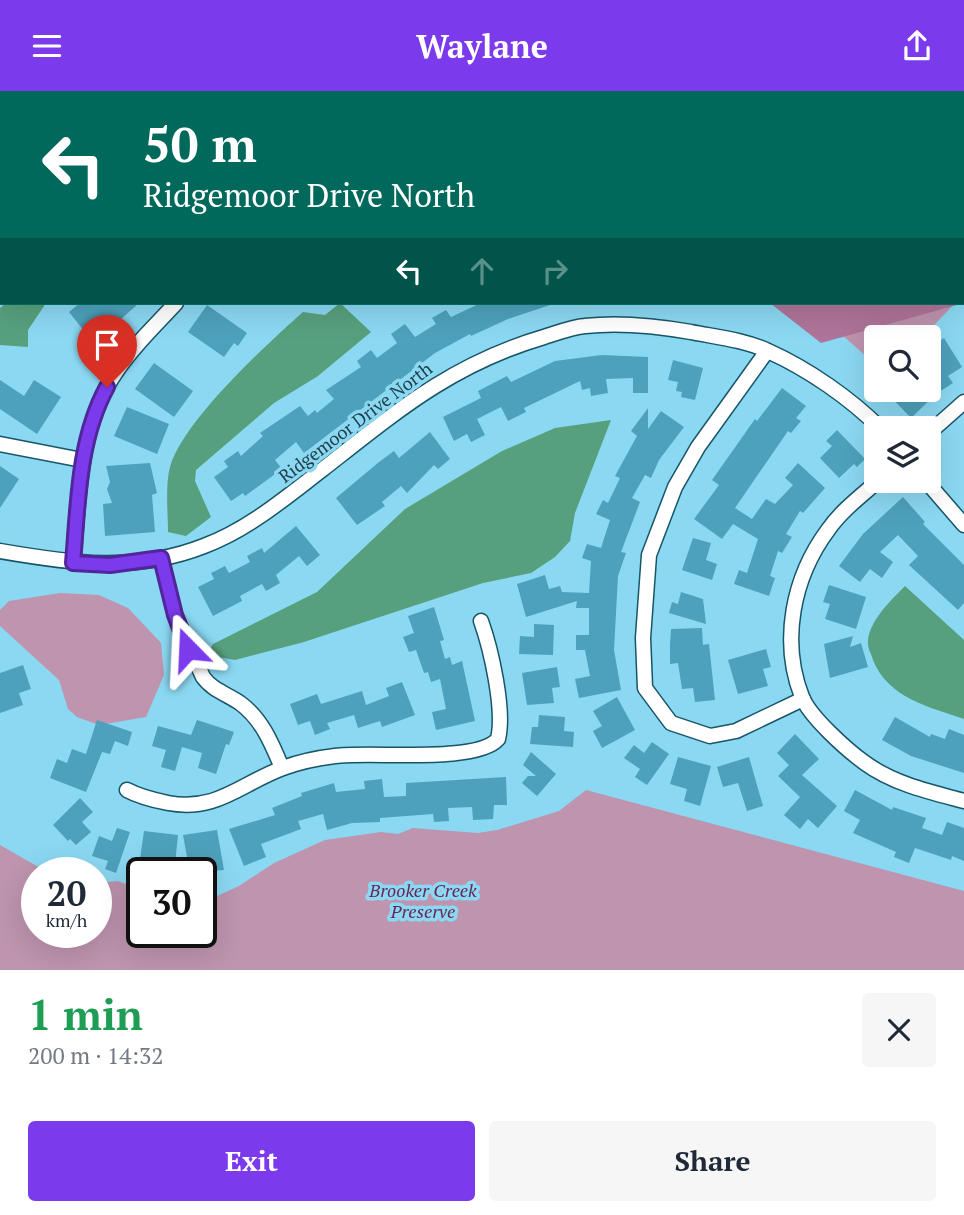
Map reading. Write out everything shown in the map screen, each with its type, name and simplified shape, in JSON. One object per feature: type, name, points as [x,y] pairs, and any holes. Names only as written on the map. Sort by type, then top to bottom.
[{"type":"street","points":[[73,563],[82,460],[99,402],[115,373],[174,305]]},
{"type":"street","name":"Ridgemoor Drive North","points":[[0,551],[73,563],[110,565],[161,558],[204,546],[253,522],[412,400],[500,350],[584,326],[654,326],[720,337],[767,351],[856,404],[868,416]]},
{"type":"street","points":[[767,351],[698,447],[675,487],[649,555],[643,638],[645,688],[671,723],[710,736],[736,731],[803,699]]},
{"type":"street","points":[[941,422],[964,402]]},
{"type":"street","points":[[0,444],[82,460]]},
{"type":"street","points":[[865,493],[829,528],[803,569],[793,610],[793,649],[803,699],[835,737],[866,763],[904,783],[964,801]]},
{"type":"street","points":[[936,493],[964,525]]},
{"type":"street","points":[[161,558],[175,615],[203,677],[208,685],[253,715],[270,739],[282,768]]},
{"type":"street","points":[[127,790],[140,797],[176,804],[204,805],[282,768],[335,756],[456,753],[486,749],[498,739],[500,721],[487,639],[481,621]]},
{"type":"green space","points":[[808,305],[953,305],[934,325],[864,325],[864,354]]},
{"type":"green space","points":[[60,593],[99,595],[128,608],[161,643],[164,675],[146,717],[99,725],[77,717],[68,709],[59,680],[0,626],[0,610],[9,601]]},
{"type":"green space","name":"Brooker Creek Preserve","points":[[586,790],[964,891],[964,970],[0,970],[0,845],[21,857],[21,948],[112,948],[112,882],[118,881],[126,884],[126,948],[217,948],[217,896],[239,886],[274,863],[325,840],[381,832],[398,834],[413,828],[478,833],[559,811]]},
{"type":"shaded area","points":[[4,305],[45,305],[28,330],[28,347],[0,345],[0,308]]},
{"type":"shaded area","points":[[338,305],[342,305],[371,332],[318,376],[274,403],[196,470],[195,481],[211,517],[186,536],[168,532],[168,474],[178,448],[191,428],[228,384],[303,312],[325,315]]},
{"type":"shaded area","points":[[773,305],[957,305],[885,325],[864,325],[864,331],[821,343]]},
{"type":"shaded area","points":[[611,420],[575,513],[570,541],[555,557],[531,573],[483,583],[304,642],[235,660],[207,655],[213,644],[317,592],[405,509],[502,451],[555,428]]},
{"type":"shaded area","points":[[905,586],[964,640],[964,719],[924,705],[899,692],[880,673],[873,660],[868,644],[871,628],[881,612]]},
{"type":"building","points":[[78,305],[137,305],[119,321],[122,325],[96,346],[69,312]]},
{"type":"building","points":[[207,305],[247,333],[238,346],[234,343],[224,357],[188,332]]},
{"type":"building","points":[[477,305],[550,305],[508,319],[471,336],[470,334],[435,353],[304,453],[296,442],[275,460],[282,469],[245,496],[243,493],[231,501],[214,477],[228,467],[224,461],[238,451],[241,456],[263,436],[260,433],[300,406],[308,416],[315,410],[317,413],[334,399],[326,390],[361,367],[357,361],[371,350],[377,358],[397,343],[391,334],[405,324],[415,337],[436,324],[432,318],[446,310],[451,317]]},
{"type":"building","points":[[944,338],[962,367],[948,376],[953,383],[941,391],[941,340]]},
{"type":"building","points":[[602,355],[648,357],[648,393],[633,393],[633,378],[606,379],[608,393],[591,396],[590,388],[582,390],[580,381],[524,408],[526,412],[508,421],[501,407],[477,419],[485,435],[471,442],[467,434],[454,441],[443,417],[481,398],[478,391],[507,376],[511,382],[555,361]]},
{"type":"building","points":[[673,360],[703,368],[695,400],[681,397],[682,392],[676,391],[678,382],[668,380]]},
{"type":"building","points":[[154,363],[193,391],[174,417],[135,389]]},
{"type":"building","points":[[0,380],[24,396],[34,380],[61,397],[37,434],[0,409]]},
{"type":"building","points":[[782,388],[806,406],[796,418],[801,421],[791,433],[788,431],[735,508],[752,519],[766,499],[775,504],[793,485],[785,478],[798,463],[825,488],[803,513],[800,511],[786,534],[792,537],[782,553],[778,551],[770,576],[775,578],[769,596],[734,584],[739,570],[747,573],[758,539],[733,524],[722,539],[694,519],[719,485],[712,480],[755,419],[757,421]]},
{"type":"building","points":[[896,402],[928,402],[913,416],[909,416]]},
{"type":"building","points":[[127,407],[169,424],[157,454],[114,436]]},
{"type":"building","points":[[648,408],[648,429],[661,411],[684,427],[659,460],[651,478],[645,475],[632,498],[640,502],[621,552],[626,553],[618,576],[614,650],[621,690],[579,698],[575,679],[590,676],[585,650],[576,650],[576,635],[589,635],[589,608],[576,608],[577,601],[526,617],[517,584],[545,575],[549,589],[560,586],[562,592],[589,593],[591,561],[582,558],[587,544],[601,548],[610,520],[596,514],[603,500],[608,503],[620,478],[615,476],[637,436],[631,431]]},
{"type":"building","points":[[837,430],[864,460],[857,467],[854,464],[839,478],[820,458],[832,446],[826,441]]},
{"type":"building","points":[[430,432],[450,459],[438,469],[434,465],[407,493],[401,486],[382,502],[385,506],[357,525],[336,498],[394,451],[399,458]]},
{"type":"building","points":[[150,463],[157,493],[152,495],[155,532],[105,536],[103,504],[112,503],[107,489],[110,482],[106,466]]},
{"type":"building","points":[[0,466],[19,479],[0,508]]},
{"type":"building","points":[[903,497],[925,522],[923,524],[964,565],[964,603],[958,610],[909,565],[918,556],[898,535],[880,552],[893,562],[882,578],[870,569],[860,582],[839,566],[863,534]]},
{"type":"building","points":[[296,526],[320,555],[307,566],[299,556],[276,575],[280,583],[266,591],[262,584],[240,596],[242,601],[213,616],[198,587],[214,579],[211,573],[225,566],[229,573],[250,562],[247,556],[262,548],[264,553]]},
{"type":"building","points":[[693,538],[711,543],[706,560],[717,564],[712,580],[682,570]]},
{"type":"building","points":[[829,585],[866,597],[856,629],[825,619],[830,604],[823,602]]},
{"type":"building","points":[[681,592],[703,599],[706,624],[669,613],[672,602],[678,604]]},
{"type":"building","points":[[434,607],[444,640],[440,641],[445,659],[450,657],[452,665],[462,661],[475,721],[436,730],[432,712],[446,709],[440,679],[431,682],[428,672],[424,673],[416,650],[409,652],[403,637],[414,633],[408,616]]},
{"type":"building","points":[[534,624],[554,625],[553,655],[519,654],[520,636],[534,637]]},
{"type":"building","points":[[702,628],[703,645],[709,644],[715,700],[695,702],[693,688],[682,689],[678,663],[670,664],[671,629]]},
{"type":"building","points":[[853,636],[850,647],[861,643],[868,667],[830,678],[824,644]]},
{"type":"building","points":[[766,649],[771,667],[763,669],[768,686],[738,694],[728,660]]},
{"type":"building","points":[[23,665],[31,689],[19,693],[23,705],[0,713],[0,673]]},
{"type":"building","points":[[557,667],[560,687],[552,688],[554,703],[527,705],[522,673]]},
{"type":"building","points":[[402,682],[415,715],[382,727],[380,721],[358,728],[354,715],[327,723],[330,729],[315,735],[310,721],[298,725],[290,704],[317,694],[321,704],[362,691],[366,705],[389,696],[386,688]]},
{"type":"building","points":[[617,697],[635,730],[602,748],[593,731],[602,726],[593,711]]},
{"type":"building","points":[[539,715],[565,717],[564,731],[574,732],[573,747],[530,744],[532,727],[538,727]]},
{"type":"building","points":[[895,717],[930,737],[931,734],[945,739],[949,729],[964,735],[964,773],[911,756],[882,740]]},
{"type":"building","points":[[97,720],[132,732],[128,746],[115,741],[110,754],[102,752],[86,792],[50,778],[57,759],[67,763],[72,749],[86,754]]},
{"type":"building","points":[[197,720],[234,732],[229,745],[226,744],[216,774],[198,768],[202,753],[182,747],[175,771],[161,767],[166,750],[152,746],[158,726],[191,735]]},
{"type":"building","points":[[795,734],[819,759],[802,775],[837,806],[818,828],[808,819],[800,829],[784,815],[800,797],[778,776],[789,765],[777,753]]},
{"type":"building","points":[[652,742],[669,754],[647,785],[635,777],[640,769],[624,758],[634,745],[644,753]]},
{"type":"building","points":[[531,752],[556,774],[537,796],[522,783],[528,776],[536,776],[523,765]]},
{"type":"building","points":[[678,757],[711,766],[700,806],[684,801],[687,789],[670,784]]},
{"type":"building","points":[[749,757],[763,806],[747,811],[738,783],[723,787],[717,767]]},
{"type":"building","points":[[506,777],[507,805],[494,805],[493,819],[473,820],[472,807],[448,808],[449,821],[434,822],[433,814],[380,818],[380,822],[352,823],[327,830],[323,814],[298,821],[301,829],[261,844],[266,857],[244,866],[229,829],[275,815],[272,808],[302,796],[301,793],[334,783],[336,792],[365,789],[364,781],[382,779],[384,797],[406,796],[406,783]]},
{"type":"building","points":[[855,790],[892,810],[893,807],[926,818],[922,828],[942,835],[947,822],[964,828],[964,861],[952,856],[951,860],[915,848],[909,863],[894,857],[896,852],[853,833],[860,820],[844,811]]},
{"type":"building","points":[[80,798],[93,812],[82,822],[91,832],[76,845],[70,839],[68,841],[53,825]]},
{"type":"building","points":[[117,828],[130,832],[116,873],[112,872],[112,857],[92,856],[99,836],[112,841]]},
{"type":"building","points":[[217,830],[224,870],[217,871],[217,857],[187,857],[183,835]]},
{"type":"building","points":[[144,831],[178,835],[176,857],[140,857]]},
{"type":"route","points":[[107,387],[99,402],[82,460],[73,563],[110,565],[161,558],[175,615],[188,649]]}]
